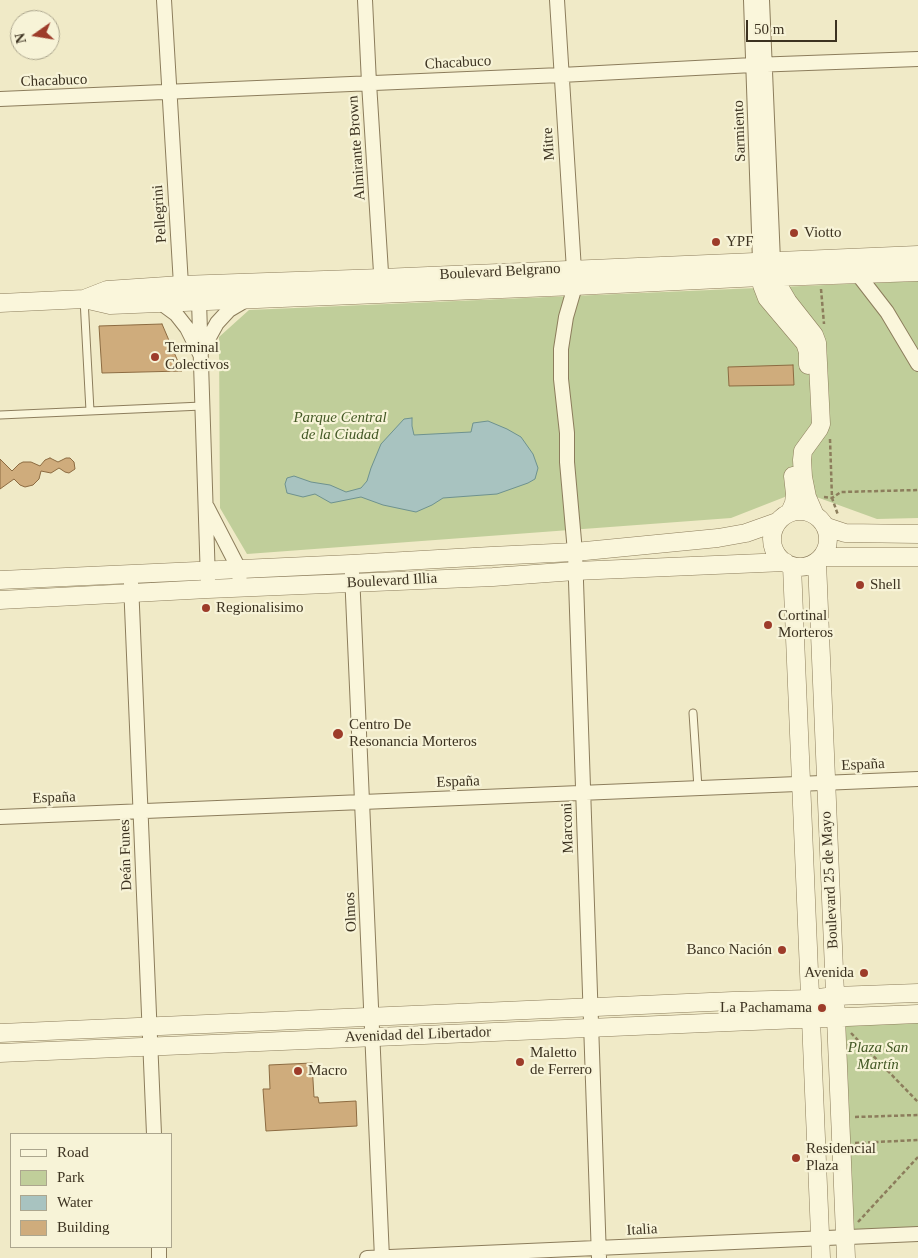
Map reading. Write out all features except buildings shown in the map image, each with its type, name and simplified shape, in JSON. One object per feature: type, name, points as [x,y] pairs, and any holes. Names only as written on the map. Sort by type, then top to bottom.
[{"type":"street","name":"Pellegrini","points":[[164,0],[181,285]]},
{"type":"street","name":"Almirante Brown","points":[[365,0],[382,286]]},
{"type":"street","name":"Mitre","points":[[557,0],[575,286],[566,317],[561,349],[561,379],[564,398]]},
{"type":"street","name":"Sarmiento","points":[[751,0],[759,64],[768,269]]},
{"type":"street","name":"Sarmiento","points":[[759,64],[762,0]]},
{"type":"street","name":"Chacabuco","points":[[0,99],[561,75],[759,64],[918,59]]},
{"type":"street","name":"Boulevard Belgrano","points":[[84,299],[107,290],[181,285],[575,286],[768,269],[846,258],[918,255]]},
{"type":"street","points":[[846,258],[887,312],[918,364]]},
{"type":"street","name":"Boulevard Belgrano","points":[[0,303],[84,299],[110,305],[247,299],[574,269],[768,269],[858,274],[918,272]]},
{"type":"street","points":[[768,269],[764,291],[767,298],[805,343],[821,424],[820,429],[803,451],[803,477],[810,505],[827,527],[845,532],[918,534]]},
{"type":"street","points":[[181,285],[199,301],[208,589]]},
{"type":"street","points":[[200,354],[217,323],[228,310],[247,299]]},
{"type":"street","points":[[161,303],[176,314],[187,328],[200,354]]},
{"type":"street","name":"Boulevard 25 de Mayo","points":[[814,387],[808,424],[793,450],[791,460],[795,494],[794,503],[773,530],[772,539],[773,548],[778,556],[789,564],[801,784],[821,1258]]},
{"type":"street","name":"Marconi","points":[[564,398],[575,552],[599,1253]]},
{"type":"street","points":[[205,504],[239,569],[240,588]]},
{"type":"street","points":[[784,517],[798,510],[806,510],[810,505]]},
{"type":"street","name":"Boulevard Illia","points":[[0,580],[575,552],[718,538],[746,533],[784,517]]},
{"type":"street","name":"Boulevard 25 de Mayo","points":[[827,527],[829,543],[820,560],[825,783],[846,1258]]},
{"type":"street","points":[[789,564],[801,567],[809,566],[820,560],[918,557]]},
{"type":"street","name":"Olmos","points":[[351,564],[382,1258]]},
{"type":"street","name":"Boulevard Illia","points":[[0,600],[575,571],[789,564]]},
{"type":"street","name":"Deán Funes","points":[[130,575],[154,1133]]},
{"type":"street","name":"España","points":[[0,817],[918,779]]},
{"type":"street","name":"Avenidad del Libertador","points":[[0,1032],[918,993]]},
{"type":"street","name":"Avenidad del Libertador","points":[[0,1053],[918,1014]]},
{"type":"street","name":"Italia","points":[[367,1258],[599,1253],[820,1238],[918,1234]]},
{"type":"lane","points":[[84,299],[90,411]]},
{"type":"lane","points":[[0,415],[90,411],[202,412]]},
{"type":"lane","points":[[693,713],[698,789]]},
{"type":"path","points":[[810,505],[832,498],[841,492],[918,490]]},
{"type":"path","points":[[836,1018],[918,1102]]},
{"type":"path","points":[[840,1117],[918,1115]]},
{"type":"path","points":[[841,1144],[918,1140]]},
{"type":"path","points":[[845,1237],[918,1157]]},
{"type":"green space","name":"Parque Central de la Ciudad","points":[[918,281],[918,518],[877,519],[800,491],[731,518],[247,554],[220,508],[219,337],[249,310]]},
{"type":"green space","name":"Plaza San Martín","points":[[918,1014],[918,1234],[845,1237],[836,1018]]},
{"type":"water","points":[[412,418],[414,435],[471,432],[473,423],[488,421],[507,429],[521,437],[533,454],[538,468],[535,479],[497,494],[443,498],[416,512],[383,505],[361,497],[331,503],[315,494],[303,497],[287,493],[285,484],[287,478],[294,476],[311,482],[330,485],[346,492],[361,488],[367,481],[381,444],[404,419]]},
{"type":"place","name":"Viotto","points":[[794,233]]},
{"type":"place","name":"YPF","points":[[716,242]]},
{"type":"place","name":"Terminal Colectivos","points":[[155,357]]},
{"type":"place","name":"Shell","points":[[860,585]]},
{"type":"place","name":"Regionalisimo","points":[[206,608]]},
{"type":"place","name":"Cortinal Morteros","points":[[768,625]]},
{"type":"place","name":"Centro De Resonancia Morteros","points":[[338,734]]},
{"type":"place","name":"Banco Nación","points":[[782,950]]},
{"type":"place","name":"Avenida","points":[[864,973]]},
{"type":"place","name":"La Pachamama","points":[[822,1008]]},
{"type":"place","name":"Maletto de Ferrero","points":[[520,1062]]},
{"type":"place","name":"Macro","points":[[298,1071]]},
{"type":"place","name":"Residencial Plaza","points":[[796,1158]]}]
